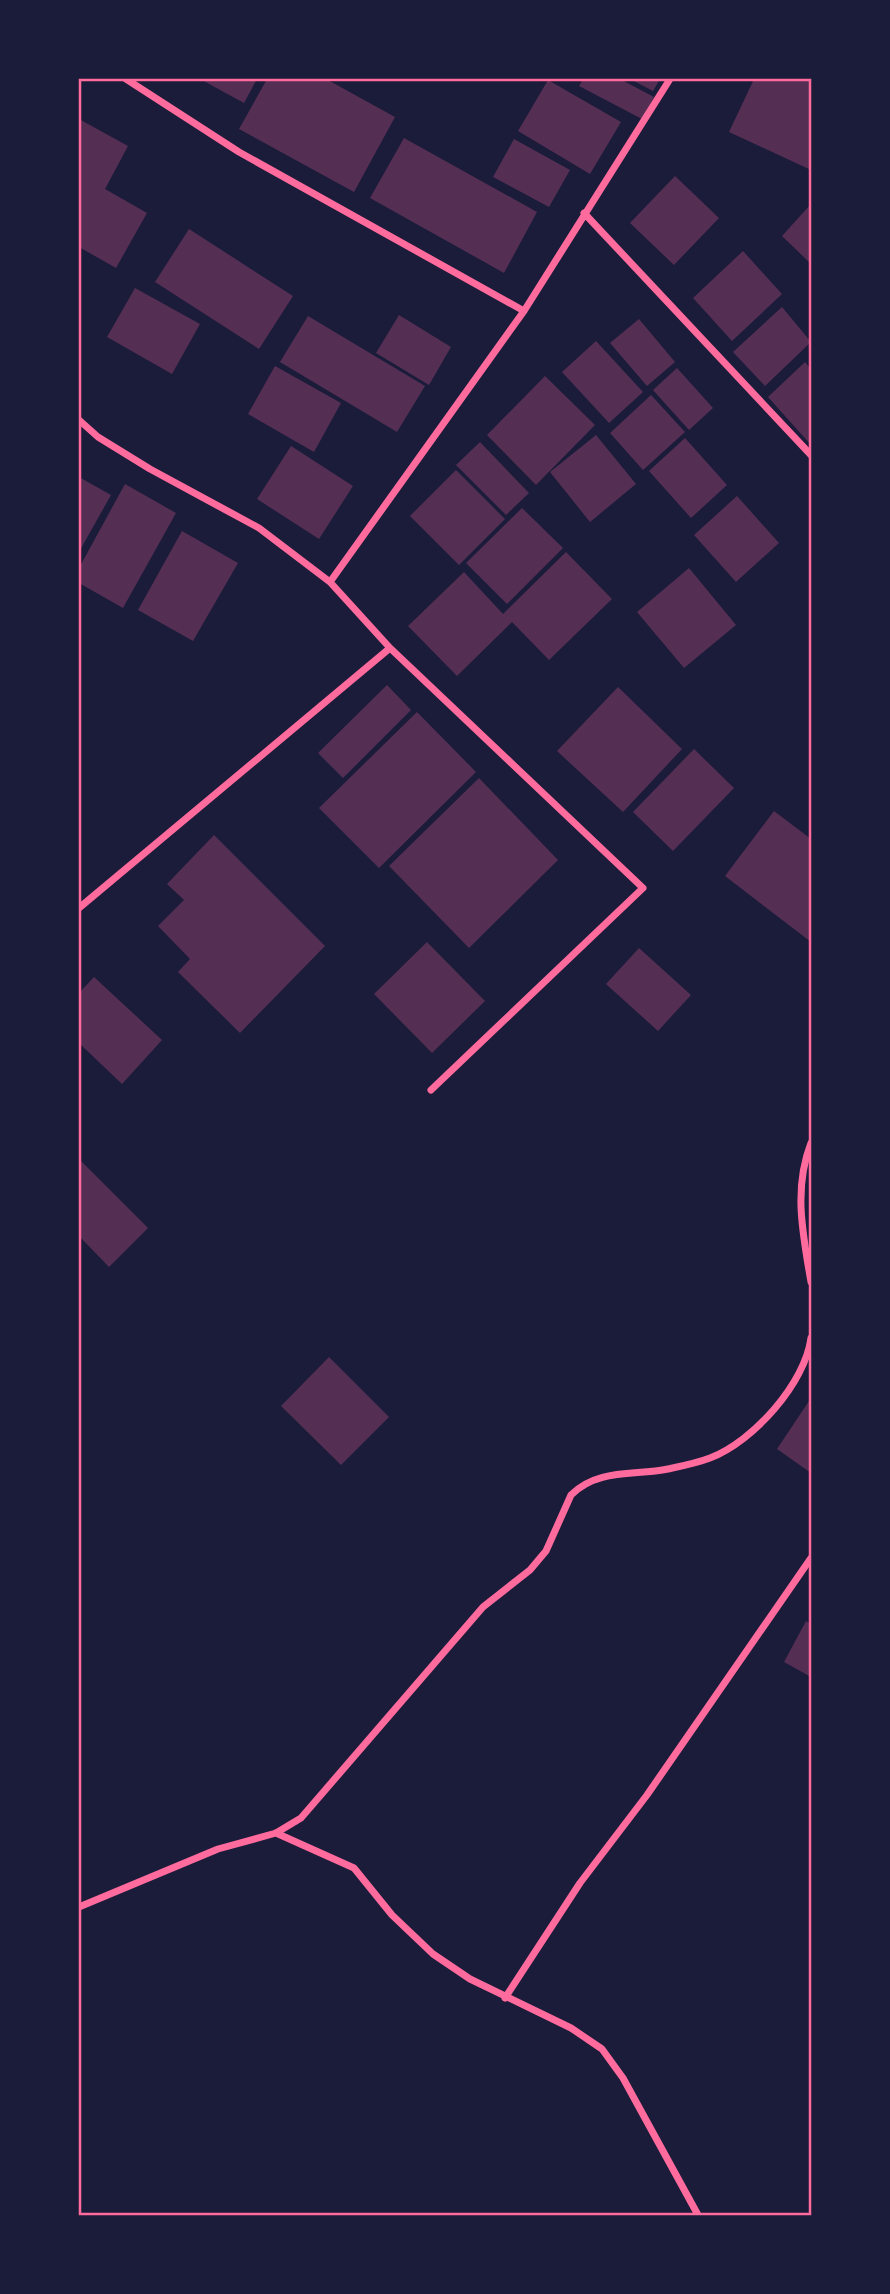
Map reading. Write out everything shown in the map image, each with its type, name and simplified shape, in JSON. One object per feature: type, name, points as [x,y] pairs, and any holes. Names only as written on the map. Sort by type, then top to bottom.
[{"type":"street","points":[[127,79],[239,152],[524,311]]},
{"type":"street","points":[[330,582],[524,311],[583,213],[670,79]]},
{"type":"street","points":[[583,213],[811,456]]},
{"type":"street","points":[[79,420],[98,437],[150,469],[259,527],[330,582],[390,648],[643,888],[431,1090]]},
{"type":"street","points":[[79,908],[390,648]]},
{"type":"street","points":[[811,1143],[801,1176],[800,1199],[811,1282]]},
{"type":"street","points":[[79,1907],[218,1849],[276,1833],[301,1818],[335,1782],[483,1607],[530,1570],[546,1551],[571,1495],[579,1488],[614,1473],[665,1470],[712,1457],[746,1436],[787,1393],[808,1357],[811,1338]]},
{"type":"street","points":[[505,1998],[580,1883],[647,1795],[811,1558]]},
{"type":"street","points":[[276,1833],[354,1868],[392,1915],[433,1954],[505,1998],[571,2028],[601,2049],[623,2078],[698,2215]]},
{"type":"building","points":[[200,79],[257,79],[244,103]]},
{"type":"building","points":[[267,79],[326,79],[395,117],[354,192],[239,129]]},
{"type":"building","points":[[583,79],[620,79],[654,97],[642,119],[579,86]]},
{"type":"building","points":[[630,79],[660,79],[653,91]]},
{"type":"building","points":[[754,79],[811,79],[811,170],[729,132]]},
{"type":"building","points":[[548,80],[621,122],[590,174],[518,131]]},
{"type":"building","points":[[79,119],[128,146],[105,189],[147,213],[116,268],[79,247]]},
{"type":"building","points":[[404,138],[537,212],[504,273],[370,198]]},
{"type":"building","points":[[514,139],[570,170],[549,207],[493,177]]},
{"type":"building","points":[[675,176],[719,218],[674,265],[630,223]]},
{"type":"building","points":[[811,204],[811,264],[782,236]]},
{"type":"building","points":[[189,229],[293,296],[259,349],[155,282]]},
{"type":"building","points":[[743,251],[782,294],[732,341],[693,298]]},
{"type":"building","points":[[135,288],[200,324],[172,374],[107,337]]},
{"type":"building","points":[[782,307],[811,342],[765,386],[733,352]]},
{"type":"building","points":[[399,315],[451,347],[429,385],[376,353]]},
{"type":"building","points":[[308,316],[425,386],[397,432],[280,362]]},
{"type":"building","points":[[639,319],[675,362],[647,386],[610,343]]},
{"type":"building","points":[[596,341],[643,392],[609,423],[562,372]]},
{"type":"building","points":[[805,362],[811,369],[811,445],[768,397]]},
{"type":"building","points":[[275,366],[341,403],[314,452],[248,414]]},
{"type":"building","points":[[677,368],[713,408],[689,430],[653,390]]},
{"type":"building","points":[[545,376],[595,425],[536,485],[487,435]]},
{"type":"building","points":[[651,395],[685,432],[643,470],[610,433]]},
{"type":"building","points":[[596,435],[636,484],[590,522],[550,472]]},
{"type":"building","points":[[685,438],[727,485],[691,518],[649,471]]},
{"type":"building","points":[[480,442],[529,493],[506,515],[456,465]]},
{"type":"building","points":[[291,446],[353,486],[319,539],[257,499]]},
{"type":"building","points":[[456,470],[505,519],[459,565],[410,516]]},
{"type":"building","points":[[79,477],[111,495],[79,552]]},
{"type":"building","points":[[125,484],[176,513],[123,608],[79,583],[79,568]]},
{"type":"building","points":[[737,496],[779,543],[736,582],[694,535]]},
{"type":"building","points":[[522,508],[563,548],[507,604],[466,563]]},
{"type":"building","points":[[182,531],[238,563],[193,641],[138,610]]},
{"type":"building","points":[[566,552],[612,599],[549,660],[512,622],[457,676],[408,626],[464,572],[503,614]]},
{"type":"building","points":[[689,568],[736,625],[684,668],[637,612]]},
{"type":"building","points":[[387,685],[411,710],[343,778],[318,753]]},
{"type":"building","points":[[618,687],[682,749],[623,812],[557,751]]},
{"type":"building","points":[[417,712],[476,772],[379,868],[319,808]]},
{"type":"building","points":[[694,749],[734,788],[673,851],[633,812]]},
{"type":"building","points":[[479,778],[558,860],[469,948],[389,866]]},
{"type":"building","points":[[774,811],[811,839],[811,942],[725,876]]},
{"type":"building","points":[[214,835],[325,946],[240,1033],[178,972],[190,959],[158,926],[184,900],[167,884]]},
{"type":"building","points":[[427,942],[485,1001],[432,1053],[374,994]]},
{"type":"building","points":[[639,948],[691,995],[658,1031],[606,984]]},
{"type":"building","points":[[94,977],[162,1040],[122,1084],[79,1043],[79,993]]},
{"type":"building","points":[[79,1159],[148,1228],[109,1267],[79,1236]]},
{"type":"building","points":[[329,1357],[389,1417],[341,1465],[281,1406]]},
{"type":"building","points":[[811,1398],[811,1473],[777,1449]]},
{"type":"building","points":[[806,1621],[811,1624],[811,1677],[784,1662]]}]
